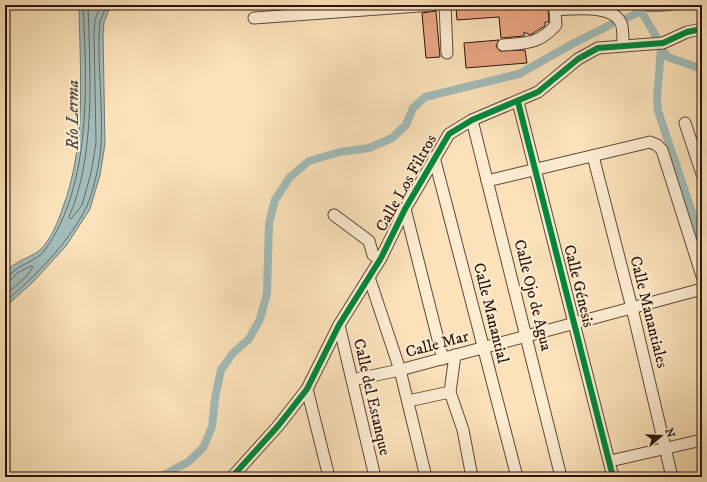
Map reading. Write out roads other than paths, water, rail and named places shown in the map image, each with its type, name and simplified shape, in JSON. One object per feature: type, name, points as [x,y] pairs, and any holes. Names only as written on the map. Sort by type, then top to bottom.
[{"type":"street","points":[[254,18],[433,5]]},
{"type":"street","points":[[445,5],[448,53]]},
{"type":"street","points":[[557,8],[579,5]]},
{"type":"street","points":[[557,8],[588,8],[610,13],[617,18],[622,25],[623,45]]},
{"type":"street","points":[[503,45],[533,42],[546,36],[556,25],[557,8]]},
{"type":"street","name":"Calle Los Filtros","points":[[232,477],[278,426],[307,389],[339,325],[381,258],[434,157],[449,134],[472,120],[518,102],[538,92],[578,59],[598,48],[662,43],[687,32],[702,29]]},
{"type":"street","name":"Calle Génesis","points":[[518,102],[613,477]]},
{"type":"street","name":"Calle Ojo de Agua","points":[[472,120],[561,477]]},
{"type":"street","points":[[685,123],[702,174]]},
{"type":"street","points":[[487,181],[650,142],[657,144],[662,150],[702,276]]},
{"type":"street","name":"Calle Manantiales","points":[[593,156],[632,308],[672,477]]},
{"type":"street","name":"Calle Manantial","points":[[434,157],[517,477]]},
{"type":"street","points":[[405,210],[443,359]]},
{"type":"street","points":[[334,215],[369,241],[373,255],[381,258]]},
{"type":"street","points":[[369,277],[400,370],[426,477]]},
{"type":"street","name":"Calle Mar","points":[[352,380],[443,359],[702,289]]},
{"type":"street","name":"Calle del Estanque","points":[[339,325],[375,477]]},
{"type":"street","points":[[455,355],[450,392],[464,430],[472,477]]},
{"type":"street","points":[[307,389],[329,477]]},
{"type":"street","points":[[408,401],[450,392]]},
{"type":"street","points":[[610,461],[665,447],[702,440]]},
{"type":"water","points":[[79,5],[111,5],[104,22],[103,34],[105,144],[100,175],[90,209],[66,246],[33,282],[5,307],[4,286],[6,274],[12,266],[36,253],[47,242],[58,220],[70,185],[79,135],[81,83]]},
{"type":"water","points":[[648,5],[695,5],[668,11],[641,11]]},
{"type":"waterway","points":[[623,20],[641,11],[657,38]]},
{"type":"waterway","points":[[160,477],[188,462],[203,448],[212,427],[215,398],[221,370],[233,353],[249,339],[260,319],[267,293],[269,223],[275,200],[290,177],[309,161],[340,152],[369,148],[392,138],[406,125],[413,108],[425,97],[519,74],[574,43],[610,25]]},
{"type":"waterway","points":[[661,49],[657,99],[658,111],[702,242]]},
{"type":"waterway","points":[[661,49],[668,57],[702,69]]},
{"type":"water label","name":"Río Lerma","points":[[73,115]]}]
